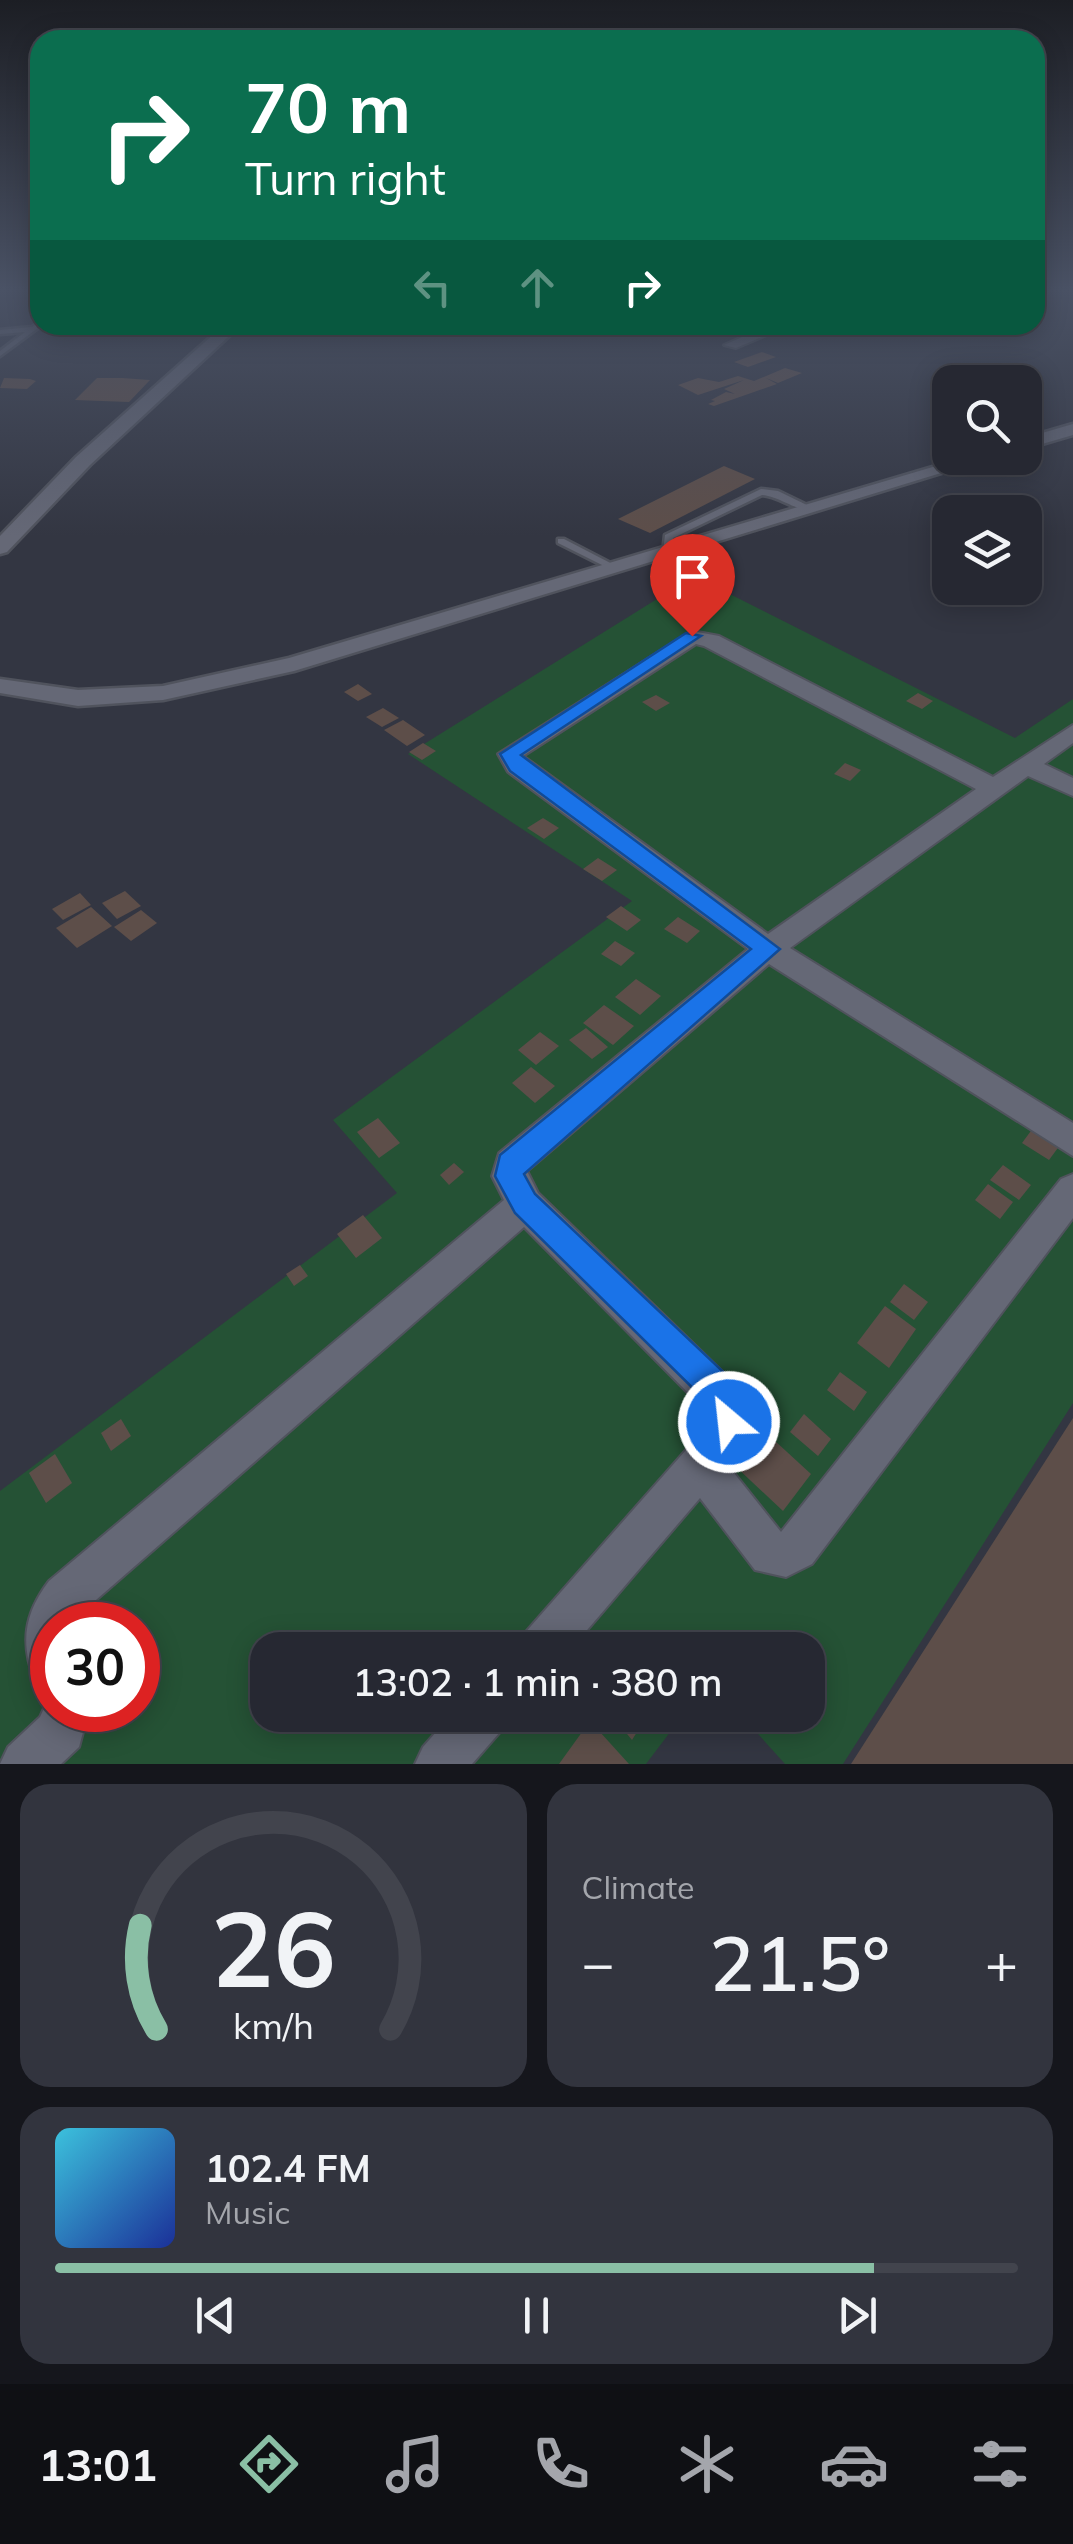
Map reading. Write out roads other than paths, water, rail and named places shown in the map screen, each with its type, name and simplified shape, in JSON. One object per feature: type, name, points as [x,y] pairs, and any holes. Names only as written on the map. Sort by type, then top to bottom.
[{"type":"street","points":[[0,548],[83,460],[182,371]]},
{"type":"street","points":[[1042,439],[1073,430]]},
{"type":"street","points":[[0,686],[78,698],[163,693],[294,664],[932,473]]},
{"type":"street","points":[[994,788],[711,642],[692,636],[510,754],[517,766],[768,949],[1073,1141]]},
{"type":"street","points":[[556,1632],[701,1465],[729,1422],[729,1406],[722,1394],[525,1204],[509,1176],[510,1164],[768,949],[1073,732]]},
{"type":"street","points":[[1027,766],[1073,788]]},
{"type":"street","points":[[701,1465],[772,1554],[786,1555],[796,1548],[1073,1190]]},
{"type":"street","points":[[62,1602],[525,1204]]},
{"type":"street","points":[[25,1764],[60,1732]]},
{"type":"street","points":[[440,1764],[468,1732]]},
{"type":"lane","points":[[562,540],[615,568]]}]
